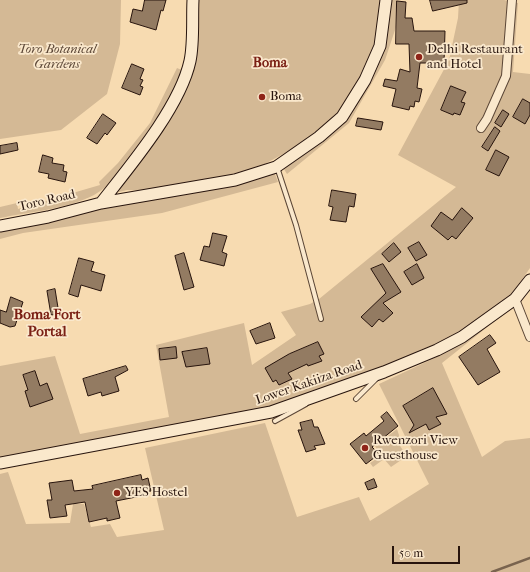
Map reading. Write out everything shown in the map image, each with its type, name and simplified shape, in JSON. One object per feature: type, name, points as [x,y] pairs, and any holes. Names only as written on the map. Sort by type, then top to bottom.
[{"type":"main road","points":[[101,202],[126,171],[162,120],[184,81],[190,60],[193,0]]},
{"type":"main road","name":"Toro Road","points":[[0,226],[48,217],[101,202],[235,180],[276,167],[319,137],[342,117],[365,80],[380,46],[386,0]]},
{"type":"main road","name":"Lower Kakiiza Road","points":[[0,463],[271,412],[384,372],[437,350],[462,337],[515,299],[530,280]]},
{"type":"street","points":[[481,128],[487,119],[506,76],[512,0]]},
{"type":"street","points":[[515,299],[530,337]]},
{"type":"lane","points":[[276,167],[296,225],[321,319]]},
{"type":"lane","points":[[356,399],[384,372]]},
{"type":"lane","points":[[275,421],[320,395]]},
{"type":"green space","name":"Toro Botanical Gardens","points":[[0,0],[121,0],[120,44],[107,94],[61,130],[0,139]]},
{"type":"green space","name":"Boma","points":[[193,0],[385,0],[377,47],[339,114],[318,135],[239,178],[157,191],[127,190],[107,195],[184,81]]},
{"type":"green space","points":[[391,0],[397,0],[396,27],[385,60],[349,123],[287,174],[282,166],[341,120],[383,45],[391,11]]},
{"type":"green space","points":[[459,0],[504,0],[518,3],[513,72],[530,74],[530,268],[512,294],[456,336],[420,350],[392,366],[260,411],[0,461],[0,366],[55,356],[80,434],[169,417],[156,345],[244,323],[252,365],[296,335],[281,312],[310,304],[319,299],[456,187],[398,155],[449,60],[458,18]]},
{"type":"green space","points":[[177,68],[184,71],[157,121],[122,172],[108,185],[94,195],[72,204],[48,210],[0,218],[0,207],[17,203],[18,209],[100,185],[99,182],[118,163],[150,123]]},
{"type":"green space","points":[[273,169],[278,182],[162,213],[23,233],[0,239],[0,227]]},
{"type":"green space","points":[[505,313],[442,363],[482,457],[505,441],[530,438],[530,572],[0,572],[0,474],[8,472],[26,524],[70,523],[73,504],[84,504],[91,527],[110,524],[117,537],[164,530],[145,448],[265,423],[297,517],[359,497],[370,521],[429,484],[379,384],[441,355]]},
{"type":"green space","points":[[397,429],[399,435],[398,443],[407,456],[391,467],[384,459],[373,467],[370,463],[381,456],[375,446]]},
{"type":"building","points":[[145,0],[166,0],[163,11],[161,10],[156,30],[130,22],[133,9],[142,11]]},
{"type":"building","points":[[430,0],[467,0],[467,3],[433,11]]},
{"type":"building","points":[[397,1],[406,2],[405,18],[412,18],[414,31],[445,31],[444,63],[420,63],[417,88],[422,89],[419,102],[415,101],[414,107],[410,106],[409,110],[392,106],[396,89],[383,86],[385,79],[397,81],[400,69],[410,72],[409,44],[396,44]]},
{"type":"building","points":[[132,64],[144,69],[140,79],[143,80],[140,86],[143,87],[140,95],[122,88]]},
{"type":"building","points":[[451,86],[466,92],[461,102],[465,103],[460,115],[454,113],[453,115],[441,110]]},
{"type":"building","points":[[523,99],[530,103],[530,115],[525,124],[513,117]]},
{"type":"building","points":[[503,110],[509,114],[501,127],[495,123]]},
{"type":"building","points":[[103,114],[116,123],[107,135],[105,133],[97,144],[87,138]]},
{"type":"building","points":[[358,118],[383,122],[381,130],[356,126]]},
{"type":"building","points":[[495,127],[500,131],[488,151],[482,147]]},
{"type":"building","points":[[17,143],[18,150],[0,154],[0,146]]},
{"type":"building","points":[[496,150],[509,157],[499,176],[486,170]]},
{"type":"building","points":[[43,155],[53,158],[52,163],[64,165],[63,171],[67,172],[65,182],[48,178],[49,174],[39,172]]},
{"type":"building","points":[[332,190],[356,194],[354,207],[349,206],[346,222],[330,220],[333,207],[329,206]]},
{"type":"building","points":[[462,208],[473,218],[456,239],[452,236],[448,240],[431,226],[441,212],[452,220]]},
{"type":"building","points":[[213,233],[227,236],[222,252],[227,254],[224,266],[200,260],[204,246],[209,247]]},
{"type":"building","points":[[419,242],[427,255],[416,261],[408,248]]},
{"type":"building","points":[[394,243],[401,252],[389,262],[382,254]]},
{"type":"building","points":[[184,253],[194,287],[184,290],[175,256]]},
{"type":"building","points":[[79,258],[94,262],[91,271],[105,275],[101,291],[81,285],[78,297],[69,294]]},
{"type":"building","points":[[383,264],[401,292],[383,303],[393,313],[383,322],[379,319],[372,327],[361,317],[386,293],[371,269]]},
{"type":"building","points":[[417,264],[424,278],[412,285],[404,272]]},
{"type":"building","points":[[55,289],[59,314],[51,315],[47,291]]},
{"type":"building","points":[[11,297],[23,302],[15,326],[10,327],[0,323],[0,310],[6,312]]},
{"type":"building","points":[[270,323],[275,338],[256,344],[250,331]]},
{"type":"building","points":[[490,335],[496,343],[487,349],[500,372],[478,385],[459,357]]},
{"type":"building","points":[[318,342],[324,354],[319,356],[322,361],[308,366],[307,364],[288,373],[292,379],[279,385],[276,380],[273,382],[265,368],[289,354]]},
{"type":"building","points":[[176,347],[177,358],[160,360],[159,349]]},
{"type":"building","points":[[207,348],[210,364],[186,367],[182,352]]},
{"type":"building","points":[[126,366],[128,370],[115,377],[119,391],[102,396],[101,392],[88,396],[83,379]]},
{"type":"building","points":[[35,371],[40,386],[47,383],[53,399],[30,407],[25,391],[28,390],[23,375]]},
{"type":"building","points":[[433,388],[447,414],[436,417],[441,424],[429,430],[426,424],[409,433],[414,425],[403,406]]},
{"type":"building","points":[[387,412],[398,426],[372,447],[379,454],[366,464],[350,444],[364,433],[366,436],[384,421],[381,417]]},
{"type":"building","points":[[312,420],[314,427],[318,427],[325,444],[314,446],[316,449],[306,452],[298,430],[302,430],[300,423]]},
{"type":"building","points":[[141,475],[142,480],[148,478],[151,491],[145,492],[146,495],[116,501],[120,518],[107,521],[107,518],[89,522],[85,502],[65,505],[67,516],[50,518],[47,500],[52,500],[49,483],[72,480],[74,491],[93,489],[92,486]]},
{"type":"building","points":[[374,479],[377,487],[368,490],[365,483]]},
{"type":"waterway","points":[[492,572],[530,558]]},
{"type":"place","name":"Delhi Restaurant and Hotel","points":[[419,57]]},
{"type":"place","name":"Boma","points":[[262,97]]},
{"type":"place","name":"Rwenzori View Guesthouse","points":[[365,448]]},
{"type":"place","name":"YES Hostel","points":[[117,493]]},
{"type":"district","name":"Boma","points":[[270,64]]},
{"type":"district","name":"Boma Fort Portal","points":[[47,324]]}]
